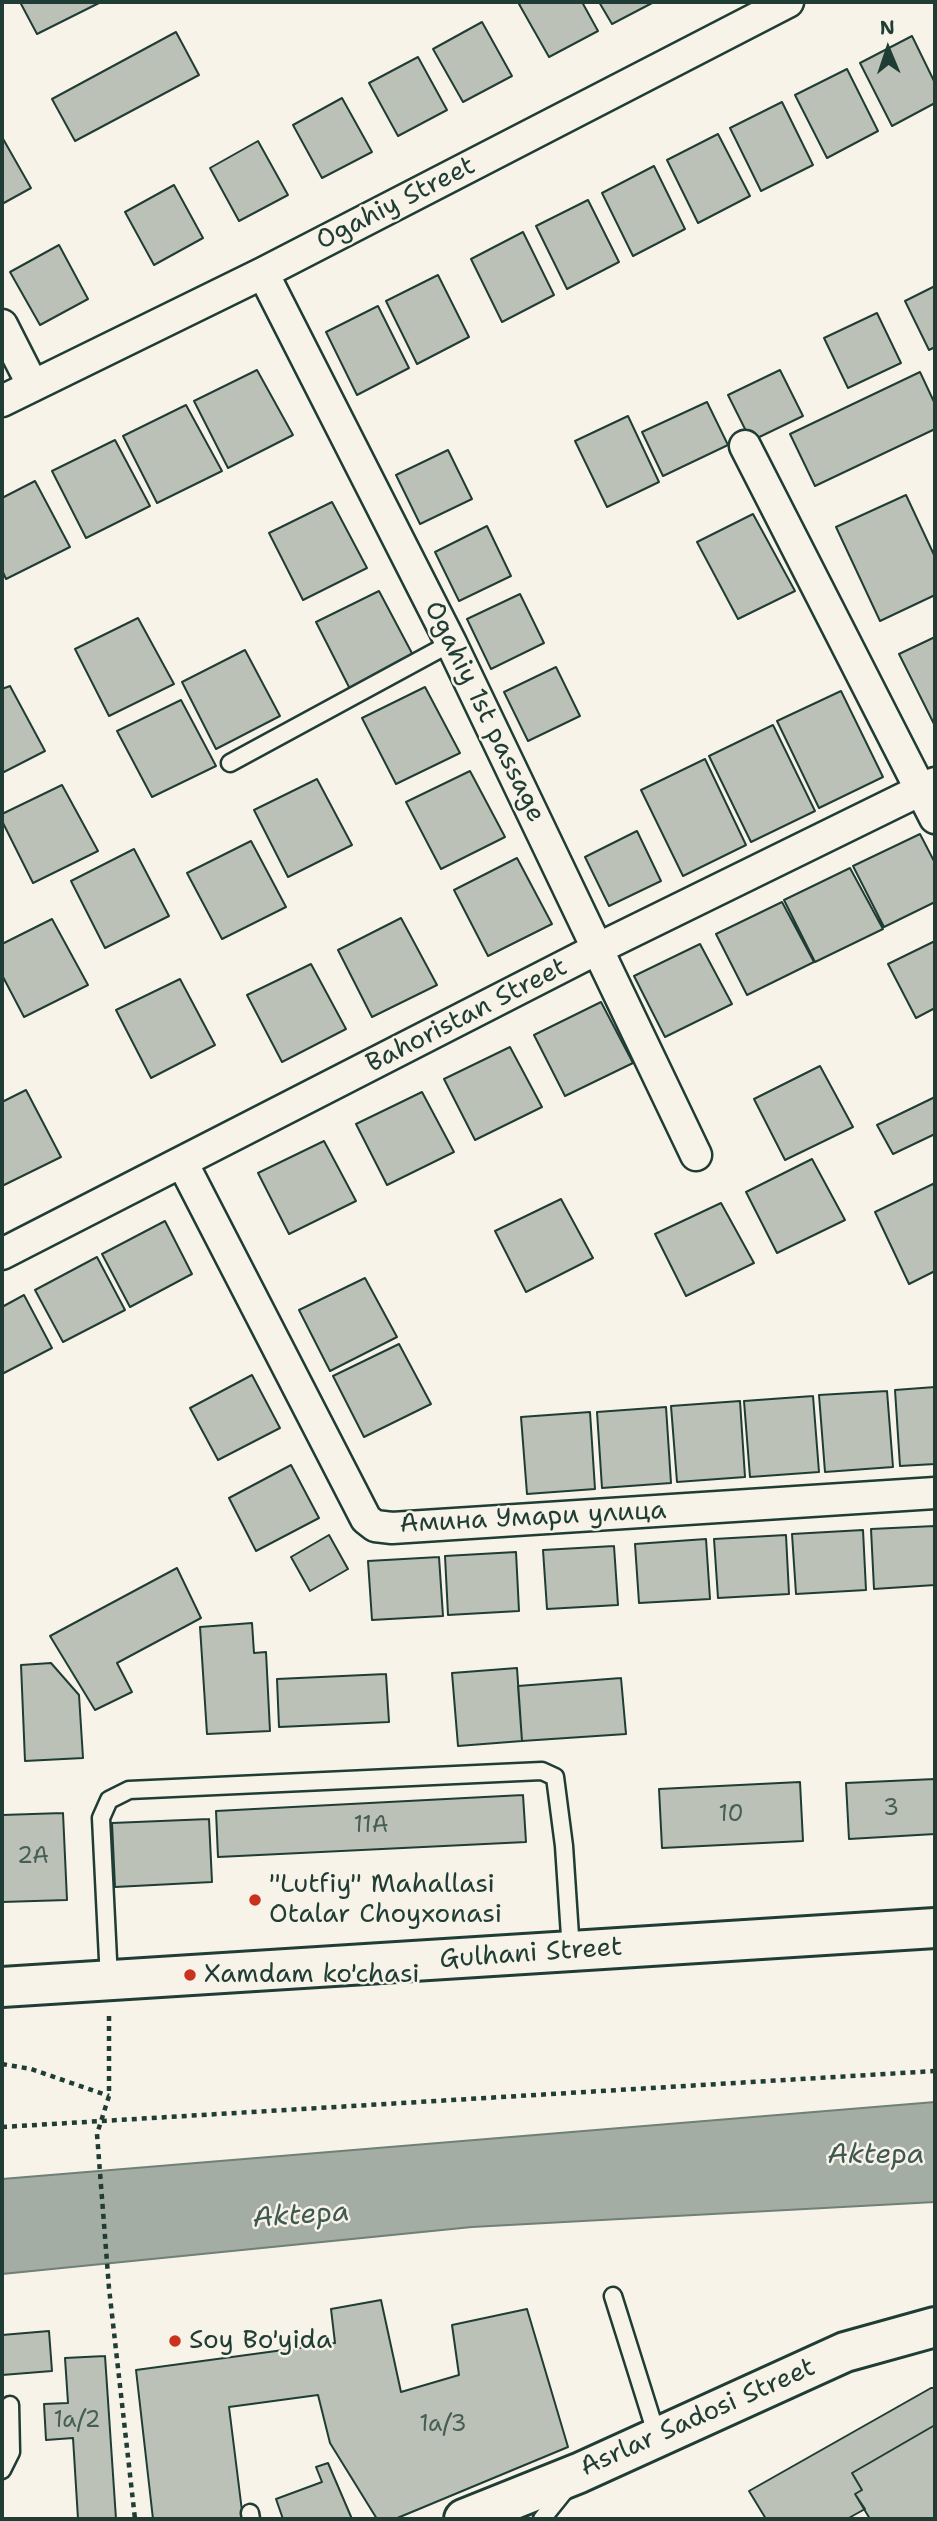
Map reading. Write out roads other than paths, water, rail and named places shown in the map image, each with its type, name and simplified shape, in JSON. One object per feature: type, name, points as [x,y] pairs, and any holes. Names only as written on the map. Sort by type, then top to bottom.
[{"type":"street","name":"Ogahiy Street","points":[[2,401],[263,273],[789,2]]},
{"type":"street","name":"Ogahiy 1st passage","points":[[263,273],[451,643],[696,1154]]},
{"type":"street","points":[[2,325],[33,386]]},
{"type":"street","points":[[745,446],[928,787],[935,818]]},
{"type":"street","name":"Bahoristan Street","points":[[2,1254],[599,948],[928,787]]},
{"type":"street","name":"Амина Умари улица","points":[[182,1163],[366,1518],[375,1526],[392,1528],[935,1493]]},
{"type":"street","name":"Gulhani Street","points":[[2,1987],[935,1928]]},
{"type":"street","name":"Asrlar Sadosi Street","points":[[464,2519],[579,2473],[845,2352],[935,2327]]},
{"type":"lane","points":[[230,763],[451,643]]},
{"type":"lane","points":[[109,1980],[101,1818],[108,1800],[130,1790],[542,1771],[555,1777],[564,1846],[571,1951]]},
{"type":"lane","points":[[613,2297],[657,2436]]},
{"type":"lane","points":[[2,2470],[11,2452],[10,2405]]},
{"type":"lane","points":[[542,2519],[579,2473]]},
{"type":"water","name":"Aktepa","points":[[935,2102],[935,2202],[472,2227],[2,2274],[2,2179]]},
{"type":"place","name":"\"Lutfiy\" Mahallasi Otalar Choyxonasi","points":[[255,1900]]},
{"type":"place","name":"Xamdam ko'chasi","points":[[190,1975]]},
{"type":"place","name":"Soy Bo'yida","points":[[175,2341]]}]
